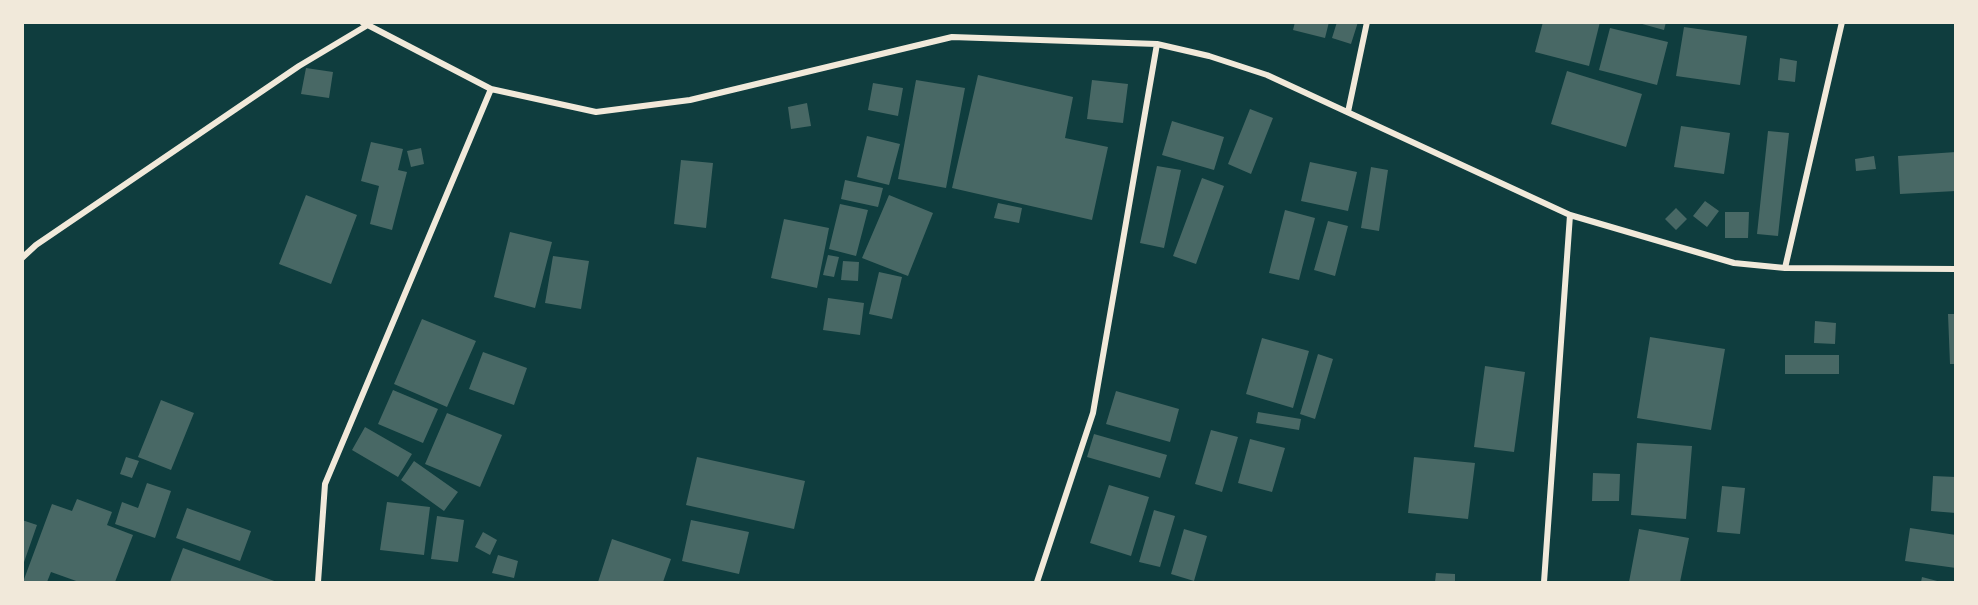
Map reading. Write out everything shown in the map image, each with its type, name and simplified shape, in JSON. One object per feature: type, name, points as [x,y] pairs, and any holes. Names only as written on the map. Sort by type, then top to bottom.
[{"type":"street","points":[[1348,112],[1367,22]]},
{"type":"street","points":[[1785,268],[1842,22]]},
{"type":"street","points":[[22,258],[36,245],[364,24],[490,89],[596,112],[690,100],[952,37],[1157,44],[1209,56],[1266,75],[1570,215],[1734,262],[1785,268],[1956,269]]},
{"type":"street","points":[[1036,582],[1093,413],[1157,44]]},
{"type":"street","points":[[318,582],[325,484],[490,89]]},
{"type":"street","points":[[1544,582],[1570,215]]},
{"type":"building","points":[[1295,22],[1329,22],[1325,38],[1293,30]]},
{"type":"building","points":[[1337,22],[1358,22],[1351,44],[1332,38]]},
{"type":"building","points":[[1543,22],[1600,22],[1589,66],[1535,52]]},
{"type":"building","points":[[1635,22],[1666,22],[1664,30]]},
{"type":"building","points":[[1684,27],[1747,36],[1740,85],[1676,76]]},
{"type":"building","points":[[1610,28],[1668,42],[1657,85],[1599,70]]},
{"type":"building","points":[[1780,58],[1797,61],[1795,82],[1778,80]]},
{"type":"building","points":[[306,68],[333,72],[329,98],[301,94]]},
{"type":"building","points":[[1567,71],[1642,94],[1626,147],[1551,124]]},
{"type":"building","points":[[978,75],[1073,97],[1065,138],[1108,147],[1092,220],[952,188]]},
{"type":"building","points":[[916,80],[965,88],[946,188],[898,179]]},
{"type":"building","points":[[1092,80],[1128,84],[1123,123],[1087,119]]},
{"type":"building","points":[[873,83],[903,88],[898,116],[868,110]]},
{"type":"building","points":[[807,103],[811,126],[791,129],[788,107]]},
{"type":"building","points":[[1250,109],[1273,118],[1251,174],[1228,164]]},
{"type":"building","points":[[1172,121],[1224,137],[1214,170],[1162,155]]},
{"type":"building","points":[[1681,126],[1730,133],[1724,174],[1674,167]]},
{"type":"building","points":[[1768,131],[1789,133],[1778,236],[1757,234]]},
{"type":"building","points":[[867,136],[900,144],[889,185],[857,177]]},
{"type":"building","points":[[371,142],[403,149],[398,170],[407,172],[392,230],[370,224],[379,186],[361,181]]},
{"type":"building","points":[[421,148],[424,164],[411,167],[407,151]]},
{"type":"building","points":[[1956,152],[1956,191],[1900,194],[1898,156]]},
{"type":"building","points":[[1874,156],[1876,169],[1856,171],[1855,159]]},
{"type":"building","points":[[681,160],[713,163],[706,228],[674,224]]},
{"type":"building","points":[[1310,162],[1357,172],[1348,211],[1301,201]]},
{"type":"building","points":[[1157,166],[1181,170],[1164,248],[1140,243]]},
{"type":"building","points":[[1371,167],[1388,170],[1379,231],[1361,228]]},
{"type":"building","points":[[1202,178],[1224,186],[1196,264],[1173,256]]},
{"type":"building","points":[[845,180],[883,188],[878,207],[841,199]]},
{"type":"building","points":[[306,195],[357,215],[331,284],[279,264]]},
{"type":"building","points":[[889,195],[933,213],[908,276],[862,258]]},
{"type":"building","points":[[1705,201],[1719,211],[1707,227],[1693,216]]},
{"type":"building","points":[[998,203],[1022,208],[1019,223],[994,218]]},
{"type":"building","points":[[840,204],[868,210],[856,256],[829,249]]},
{"type":"building","points":[[1676,208],[1687,219],[1676,230],[1665,219]]},
{"type":"building","points":[[1285,210],[1315,218],[1299,280],[1269,273]]},
{"type":"building","points":[[1725,212],[1749,212],[1748,238],[1725,238]]},
{"type":"building","points":[[784,219],[829,228],[817,288],[771,278]]},
{"type":"building","points":[[1328,221],[1348,226],[1335,276],[1314,270]]},
{"type":"building","points":[[510,232],[552,242],[535,308],[494,297]]},
{"type":"building","points":[[828,255],[839,257],[834,277],[823,275]]},
{"type":"building","points":[[553,256],[589,261],[581,309],[545,303]]},
{"type":"building","points":[[843,261],[859,262],[858,281],[841,280]]},
{"type":"building","points":[[879,272],[902,277],[892,319],[869,314]]},
{"type":"building","points":[[828,298],[864,303],[860,335],[823,330]]},
{"type":"building","points":[[1948,314],[1956,314],[1956,364],[1950,364]]},
{"type":"building","points":[[422,319],[476,341],[447,407],[394,384]]},
{"type":"building","points":[[1815,321],[1836,323],[1835,344],[1814,343]]},
{"type":"building","points":[[1650,337],[1725,349],[1711,430],[1637,418]]},
{"type":"building","points":[[1262,338],[1309,351],[1293,408],[1246,394]]},
{"type":"building","points":[[483,352],[527,368],[514,405],[469,389]]},
{"type":"building","points":[[1318,354],[1333,359],[1315,419],[1300,414]]},
{"type":"building","points":[[1785,355],[1839,355],[1839,374],[1785,374]]},
{"type":"building","points":[[1485,366],[1525,372],[1514,452],[1474,447]]},
{"type":"building","points":[[393,390],[438,409],[423,443],[378,424]]},
{"type":"building","points":[[1116,391],[1179,409],[1170,442],[1106,424]]},
{"type":"building","points":[[161,400],[194,413],[171,470],[138,457]]},
{"type":"building","points":[[1258,412],[1301,419],[1299,430],[1256,423]]},
{"type":"building","points":[[447,413],[502,435],[480,487],[425,464]]},
{"type":"building","points":[[365,427],[412,454],[398,477],[352,450]]},
{"type":"building","points":[[1211,430],[1238,437],[1222,492],[1195,484]]},
{"type":"building","points":[[1094,434],[1167,455],[1160,478],[1087,457]]},
{"type":"building","points":[[1250,439],[1285,448],[1272,492],[1238,483]]},
{"type":"building","points":[[1637,443],[1692,446],[1686,519],[1631,515]]},
{"type":"building","points":[[126,457],[139,461],[132,478],[120,474]]},
{"type":"building","points":[[697,457],[805,481],[794,529],[686,505]]},
{"type":"building","points":[[1414,457],[1475,463],[1468,519],[1408,513]]},
{"type":"building","points":[[414,461],[458,492],[444,511],[401,480]]},
{"type":"building","points":[[1593,473],[1620,474],[1619,501],[1592,501]]},
{"type":"building","points":[[1933,476],[1956,477],[1956,513],[1931,511]]},
{"type":"building","points":[[147,483],[171,491],[155,538],[115,524],[122,502],[138,508]]},
{"type":"building","points":[[1109,485],[1149,497],[1131,556],[1090,543]]},
{"type":"building","points":[[1722,486],[1745,488],[1740,534],[1717,532]]},
{"type":"building","points":[[77,499],[112,512],[107,525],[133,535],[115,582],[79,582],[51,572],[47,582],[23,582],[52,504],[72,511]]},
{"type":"building","points":[[387,502],[430,507],[424,555],[380,550]]},
{"type":"building","points":[[187,508],[251,531],[240,561],[176,538]]},
{"type":"building","points":[[1154,510],[1175,516],[1160,567],[1139,562]]},
{"type":"building","points":[[437,516],[464,520],[458,562],[431,559]]},
{"type":"building","points":[[22,520],[37,525],[23,565],[22,565]]},
{"type":"building","points":[[691,520],[749,532],[739,574],[682,561]]},
{"type":"building","points":[[1910,528],[1956,535],[1956,568],[1905,561]]},
{"type":"building","points":[[1184,529],[1207,536],[1194,581],[1171,574]]},
{"type":"building","points":[[1639,529],[1689,538],[1680,582],[1629,582]]},
{"type":"building","points":[[483,532],[497,540],[490,555],[475,547]]},
{"type":"building","points":[[612,539],[671,559],[663,582],[598,582]]},
{"type":"building","points":[[183,548],[277,582],[170,582]]},
{"type":"building","points":[[498,555],[518,561],[514,578],[492,573]]},
{"type":"building","points":[[1436,573],[1455,574],[1455,582],[1435,582]]},
{"type":"building","points":[[1922,577],[1941,582],[1921,582]]}]
